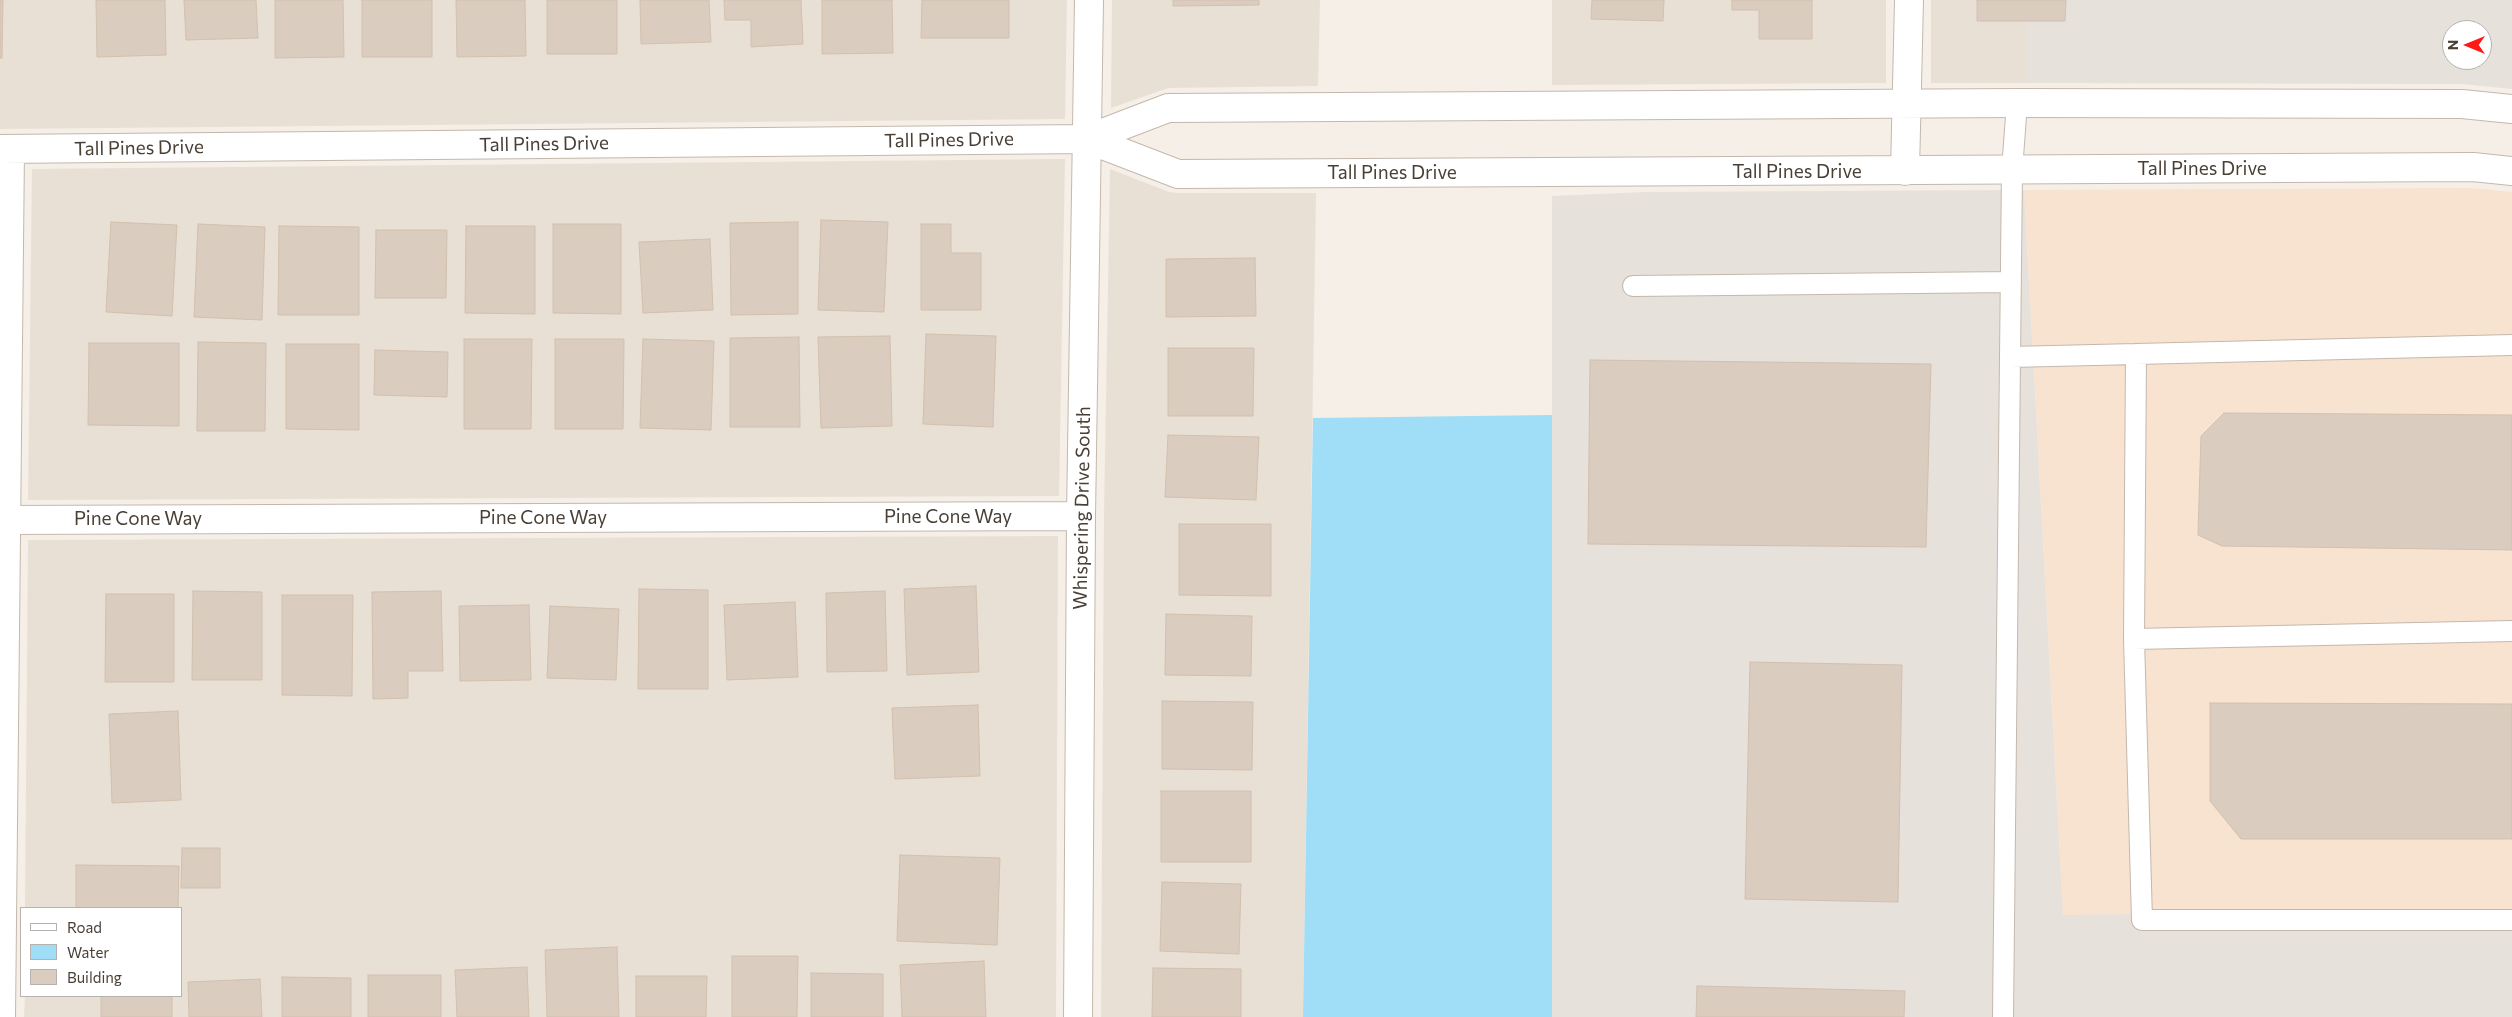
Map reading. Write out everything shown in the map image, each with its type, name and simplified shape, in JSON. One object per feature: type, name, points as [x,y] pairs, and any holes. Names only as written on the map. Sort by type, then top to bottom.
[{"type":"street","name":"Whispering Drive South","points":[[1078,1017],[1081,516],[1089,0]]},
{"type":"street","points":[[1905,171],[1909,0]]},
{"type":"street","name":"Tall Pines Drive","points":[[5,149],[1088,139],[1168,108],[2018,103],[2462,104],[2512,109]]},
{"type":"street","name":"Tall Pines Drive","points":[[1088,139],[1178,174],[2473,167],[2512,171]]},
{"type":"street","points":[[1,1017],[6,520],[5,149]]},
{"type":"street","name":"Pine Cone Way","points":[[6,520],[1081,516]]},
{"type":"lane","points":[[2002,1017],[2012,170],[2018,103]]},
{"type":"lane","points":[[1633,286],[2011,282]]},
{"type":"lane","points":[[2010,357],[2512,345]]},
{"type":"lane","points":[[2136,354],[2134,639],[2142,920],[2512,920]]},
{"type":"lane","points":[[2134,639],[2512,631]]},
{"type":"shaded area","points":[[0,0],[1067,0],[1065,119],[0,129]]},
{"type":"shaded area","points":[[1112,0],[1320,0],[1318,86],[1168,88],[1111,108]]},
{"type":"shaded area","points":[[1552,0],[1886,0],[1886,83],[1552,85]]},
{"type":"shaded area","points":[[1931,0],[2027,0],[2027,83],[1931,83]]},
{"type":"shaded area","points":[[2027,0],[2512,0],[2512,89],[2462,84],[2027,83]]},
{"type":"shaded area","points":[[1065,159],[1059,496],[28,500],[32,169]]},
{"type":"shaded area","points":[[1110,169],[1169,192],[1316,193],[1303,1017],[1101,1017],[1104,516]]},
{"type":"shaded area","points":[[2471,188],[2512,192],[2512,909],[2063,916],[2024,190]]},
{"type":"shaded area","points":[[2024,190],[2063,915],[2512,909],[2512,1017],[1552,1017],[1552,196],[1646,192]]},
{"type":"shaded area","points":[[1058,536],[1056,1017],[24,1017],[25,997],[182,997],[182,907],[25,907],[28,540]]},
{"type":"water","points":[[1552,415],[1552,1017],[1303,1017],[1313,418]]},
{"type":"building","points":[[0,0],[3,0],[2,58],[0,58]]},
{"type":"building","points":[[96,0],[165,0],[166,55],[97,57]]},
{"type":"building","points":[[184,0],[256,0],[258,38],[186,40]]},
{"type":"building","points":[[275,0],[343,0],[344,57],[275,58]]},
{"type":"building","points":[[362,0],[432,0],[432,57],[362,57]]},
{"type":"building","points":[[456,0],[525,0],[526,56],[457,57]]},
{"type":"building","points":[[547,0],[617,0],[617,54],[547,54]]},
{"type":"building","points":[[640,0],[709,0],[711,42],[641,44]]},
{"type":"building","points":[[724,0],[801,0],[803,44],[751,47],[751,20],[725,20]]},
{"type":"building","points":[[822,0],[892,0],[893,53],[822,54]]},
{"type":"building","points":[[922,0],[1009,0],[1009,38],[921,38]]},
{"type":"building","points":[[1173,0],[1259,0],[1259,5],[1173,6]]},
{"type":"building","points":[[1592,0],[1664,0],[1663,21],[1591,19]]},
{"type":"building","points":[[1732,0],[1812,0],[1812,39],[1759,39],[1759,10],[1732,10]]},
{"type":"building","points":[[1977,0],[2066,0],[2065,21],[1977,21]]},
{"type":"building","points":[[821,220],[888,222],[884,312],[818,310]]},
{"type":"building","points":[[111,222],[177,225],[172,316],[106,312]]},
{"type":"building","points":[[798,222],[798,314],[731,315],[730,223]]},
{"type":"building","points":[[198,224],[265,227],[262,320],[194,317]]},
{"type":"building","points":[[553,224],[621,224],[621,314],[553,313]]},
{"type":"building","points":[[921,224],[951,224],[951,253],[981,253],[981,310],[921,310]]},
{"type":"building","points":[[279,226],[359,227],[359,315],[278,315]]},
{"type":"building","points":[[466,226],[535,226],[535,314],[465,313]]},
{"type":"building","points":[[376,230],[447,230],[446,298],[375,298]]},
{"type":"building","points":[[710,239],[713,310],[643,313],[639,242]]},
{"type":"building","points":[[1255,258],[1256,316],[1166,317],[1166,259]]},
{"type":"building","points":[[926,334],[996,336],[993,427],[923,424]]},
{"type":"building","points":[[890,336],[892,426],[821,428],[818,337]]},
{"type":"building","points":[[799,337],[800,427],[730,427],[730,338]]},
{"type":"building","points":[[464,339],[532,339],[531,429],[464,429]]},
{"type":"building","points":[[555,339],[624,339],[623,429],[555,429]]},
{"type":"building","points":[[643,339],[714,341],[711,430],[640,428]]},
{"type":"building","points":[[198,342],[266,343],[265,431],[197,431]]},
{"type":"building","points":[[89,343],[179,343],[179,426],[88,425]]},
{"type":"building","points":[[286,344],[359,344],[359,430],[286,429]]},
{"type":"building","points":[[1168,348],[1254,348],[1253,416],[1168,416]]},
{"type":"building","points":[[375,350],[448,352],[447,397],[374,395]]},
{"type":"building","points":[[1590,360],[1931,364],[1926,547],[1588,544]]},
{"type":"building","points":[[2224,413],[2512,415],[2512,550],[2222,546],[2198,535],[2201,436]]},
{"type":"building","points":[[1168,435],[1259,437],[1256,500],[1165,497]]},
{"type":"building","points":[[1179,524],[1271,524],[1271,596],[1179,595]]},
{"type":"building","points":[[976,586],[979,672],[907,675],[904,589]]},
{"type":"building","points":[[639,589],[708,590],[708,689],[638,689]]},
{"type":"building","points":[[193,591],[262,592],[262,680],[192,680]]},
{"type":"building","points":[[441,591],[443,671],[408,671],[408,698],[373,699],[372,592]]},
{"type":"building","points":[[885,591],[887,671],[827,672],[826,593]]},
{"type":"building","points":[[106,594],[174,594],[174,682],[105,682]]},
{"type":"building","points":[[282,595],[353,595],[352,696],[282,695]]},
{"type":"building","points":[[795,602],[798,677],[727,680],[724,605]]},
{"type":"building","points":[[529,605],[531,680],[460,681],[459,606]]},
{"type":"building","points":[[550,606],[619,609],[616,680],[547,678]]},
{"type":"building","points":[[1166,614],[1252,616],[1251,676],[1165,675]]},
{"type":"building","points":[[1750,662],[1902,665],[1898,902],[1745,899]]},
{"type":"building","points":[[1162,701],[1253,702],[1252,770],[1162,769]]},
{"type":"building","points":[[2210,703],[2512,704],[2512,839],[2241,839],[2210,801]]},
{"type":"building","points":[[978,705],[980,776],[895,779],[892,708]]},
{"type":"building","points":[[178,711],[181,800],[112,803],[109,714]]},
{"type":"building","points":[[1161,791],[1251,791],[1251,862],[1161,862]]},
{"type":"building","points":[[182,848],[220,848],[220,888],[181,888]]},
{"type":"building","points":[[900,855],[1000,858],[997,945],[897,941]]},
{"type":"building","points":[[76,865],[179,866],[178,907],[76,907]]},
{"type":"building","points":[[1162,882],[1241,884],[1239,954],[1160,951]]},
{"type":"building","points":[[617,947],[619,1017],[547,1017],[545,950]]},
{"type":"building","points":[[732,956],[798,956],[797,1017],[732,1017]]},
{"type":"building","points":[[984,961],[986,1017],[902,1017],[900,965]]},
{"type":"building","points":[[527,967],[529,1017],[457,1017],[455,970]]},
{"type":"building","points":[[1153,968],[1241,969],[1241,1017],[1152,1017]]},
{"type":"building","points":[[811,973],[883,974],[883,1017],[811,1017]]},
{"type":"building","points":[[368,975],[441,975],[441,1017],[368,1017]]},
{"type":"building","points":[[636,976],[707,976],[706,1017],[636,1017]]},
{"type":"building","points":[[282,977],[351,978],[351,1017],[282,1017]]},
{"type":"building","points":[[260,979],[262,1017],[189,1017],[188,982]]},
{"type":"building","points":[[1697,986],[1905,991],[1904,1017],[1696,1017]]},
{"type":"building","points":[[101,997],[172,997],[172,1017],[101,1017]]}]
